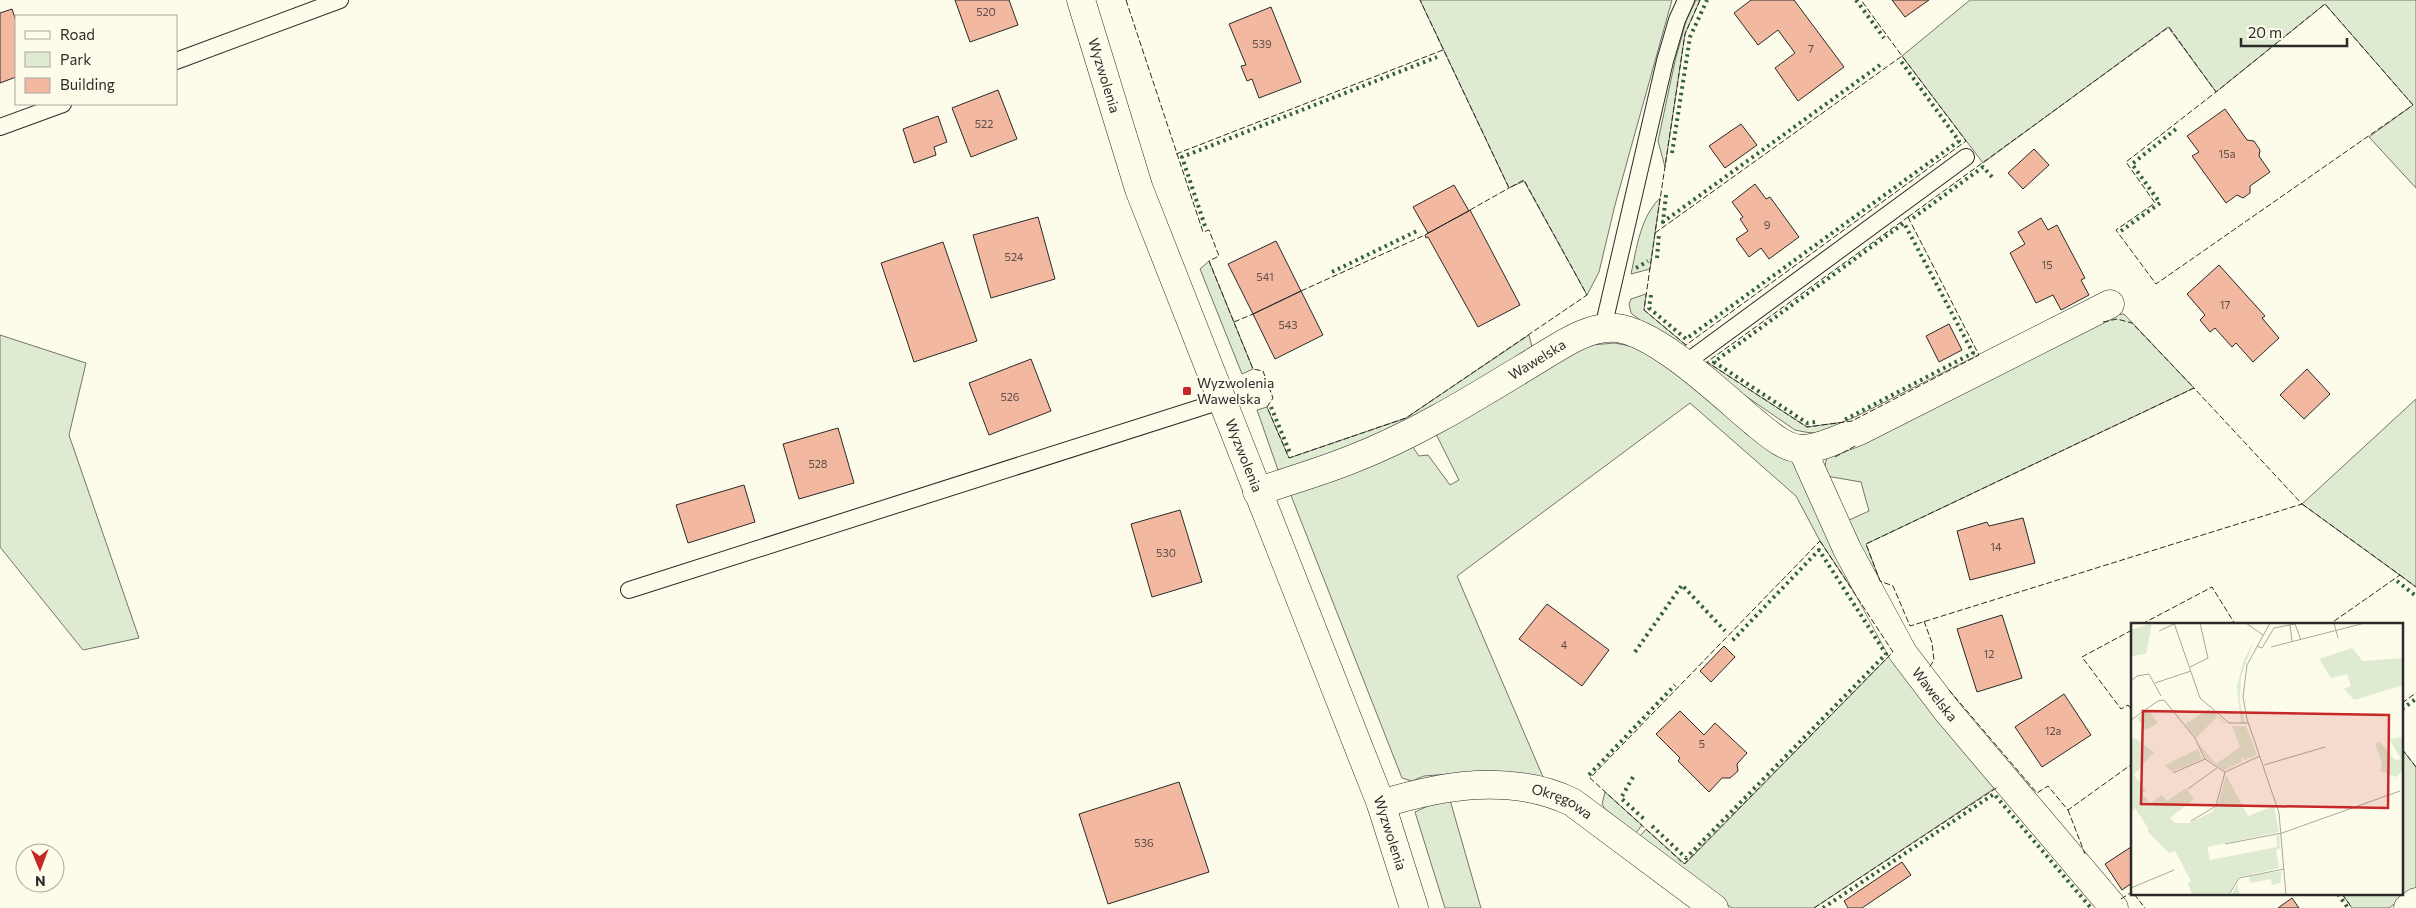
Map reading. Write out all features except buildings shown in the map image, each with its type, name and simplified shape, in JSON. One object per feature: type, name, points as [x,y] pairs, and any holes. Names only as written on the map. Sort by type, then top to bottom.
[{"type":"street","name":"Wyzwolenia","points":[[1081,0],[1139,189],[1381,804],[1414,908]]},
{"type":"street","points":[[1802,449],[1819,446],[1859,431],[2110,304]]},
{"type":"street","name":"Wawelska","points":[[1257,492],[1351,460],[1438,420],[1571,340],[1603,328],[1630,332],[1645,339],[1684,364],[1772,436],[1790,446],[1802,449],[1847,548],[1903,653],[1948,712],[2114,908]]},
{"type":"street","name":"Okręgowa","points":[[1381,804],[1445,788],[1476,785],[1524,786],[1551,792],[1572,802],[1714,908]]},
{"type":"street","points":[[2408,908],[2416,902]]},
{"type":"lane","points":[[178,60],[340,0]]},
{"type":"lane","points":[[1603,328],[1665,62],[1677,20],[1686,0]]},
{"type":"lane","points":[[0,127],[60,105]]},
{"type":"lane","points":[[1684,364],[1966,157]]},
{"type":"lane","points":[[629,590],[1221,401]]},
{"type":"green space","points":[[1420,0],[1672,0],[1615,205],[1599,272],[1587,295],[1524,181],[1509,188]]},
{"type":"green space","points":[[1696,0],[1700,0],[1685,34],[1665,167],[1658,141],[1675,61],[1686,21]]},
{"type":"green space","points":[[1970,0],[2416,0],[2416,188],[2369,137],[2413,105],[2325,4],[2216,92],[2168,27],[1983,163],[1902,56]]},
{"type":"green space","points":[[1660,198],[1650,269],[1631,274],[1644,224],[1653,206]]},
{"type":"green space","points":[[1209,261],[1253,369],[1242,374],[1200,269]]},
{"type":"green space","points":[[1646,294],[1644,310],[1686,345],[1679,350],[1631,313],[1629,304],[1631,299]]},
{"type":"green space","points":[[2124,314],[2194,388],[1866,544],[1880,581],[1870,579],[1847,521],[1869,511],[1861,482],[1826,476],[1827,456],[2108,316]]},
{"type":"green space","points":[[0,335],[86,363],[69,435],[139,638],[83,650],[0,547]]},
{"type":"green space","points":[[1529,335],[1533,351],[1435,412],[1318,461],[1278,470],[1257,410],[1267,407],[1289,458],[1406,418]]},
{"type":"green space","points":[[1615,343],[1639,348],[1666,364],[1794,460],[1858,598],[1820,541],[1796,496],[1690,403],[1457,576],[1543,777],[1488,771],[1424,776],[1412,781],[1402,778],[1290,493],[1410,443],[1419,456],[1428,455],[1450,485],[1459,480],[1434,430],[1573,350],[1591,345]]},
{"type":"green space","points":[[1707,362],[1807,427],[1852,421],[1831,431],[1819,433],[1795,430],[1702,366]]},
{"type":"green space","points":[[2416,399],[2416,587],[2302,504]]},
{"type":"green space","points":[[1893,652],[2001,784],[1814,908],[1732,908],[1640,836],[1646,829],[1685,864]]},
{"type":"green space","points":[[2404,752],[2416,767],[2416,888],[2389,908],[2352,908],[2343,896],[2404,896]]},
{"type":"green space","points":[[1605,792],[1642,825],[1636,833],[1605,809],[1602,804]]},
{"type":"green space","points":[[1450,800],[1481,908],[1445,908],[1415,812],[1432,804]]},
{"type":"hedge","points":[[1672,153],[1690,37],[1707,0]]},
{"type":"hedge","points":[[1856,0],[1884,38]]},
{"type":"hedge","points":[[1205,226],[1182,157],[1437,57]]},
{"type":"hedge","points":[[1651,295],[1649,308],[1686,339],[1959,141],[1900,60]]},
{"type":"hedge","points":[[1666,195],[1663,222],[1880,65]]},
{"type":"hedge","points":[[2121,231],[2160,203],[2132,164],[2176,129]]},
{"type":"hedge","points":[[1913,218],[1983,167],[1994,179]]},
{"type":"hedge","points":[[1815,422],[1807,423],[1714,362],[1904,223],[1973,353],[1844,420]]},
{"type":"hedge","points":[[1332,272],[1419,230]]},
{"type":"hedge","points":[[1657,258],[1659,234]]},
{"type":"hedge","points":[[1636,268],[1648,261]]},
{"type":"hedge","points":[[1271,407],[1290,453]]},
{"type":"hedge","points":[[1652,826],[1686,858],[1886,654],[1819,550],[1730,643]]},
{"type":"hedge","points":[[2397,581],[2416,596]]},
{"type":"hedge","points":[[1635,652],[1682,585],[1725,631]]},
{"type":"hedge","points":[[1589,775],[1675,685]]},
{"type":"hedge","points":[[2404,708],[2416,699]]},
{"type":"hedge","points":[[1633,777],[1621,798],[1644,819]]},
{"type":"hedge","points":[[1823,908],[1994,794],[2091,908]]},
{"type":"hedge","points":[[2339,896],[2348,908]]},
{"type":"fence","points":[[1126,0],[1203,232],[1209,230],[1219,256],[1209,261],[1253,369],[1263,371],[1273,398],[1267,407],[1289,458],[1406,418],[1587,295],[1524,180],[1509,188],[1420,0]]},
{"type":"fence","points":[[1700,0],[1685,34],[1655,233],[1902,56],[1861,0]]},
{"type":"fence","points":[[1908,217],[2169,27],[2216,92],[2126,162],[2155,203],[2116,230],[2156,284],[2413,105],[2325,4],[2216,92]]},
{"type":"fence","points":[[1176,154],[1443,50]]},
{"type":"fence","points":[[1655,233],[1644,310],[1686,345],[1966,141],[1902,56]]},
{"type":"fence","points":[[1470,210],[1509,188]]},
{"type":"fence","points":[[1908,217],[1979,355],[1852,421],[1807,427],[1707,362],[1908,217]]},
{"type":"fence","points":[[1301,291],[1425,235]]},
{"type":"fence","points":[[1234,322],[1253,314]]},
{"type":"fence","points":[[2103,322],[2117,319],[2132,323],[2194,388],[1866,544],[1880,581],[1893,586],[1910,626],[2302,504],[2194,388]]},
{"type":"fence","points":[[1835,457],[1857,445]]},
{"type":"fence","points":[[2302,504],[2400,575],[2331,623]]},
{"type":"fence","points":[[1820,541],[1893,652],[1684,864],[1590,778],[1820,541]]},
{"type":"fence","points":[[2400,575],[2416,587]]},
{"type":"fence","points":[[2144,623],[2212,587],[2234,623]]},
{"type":"fence","points":[[1924,621],[1932,643],[1934,660],[1929,668]]},
{"type":"fence","points":[[2131,631],[2082,657],[2121,709],[2128,705],[2131,709]]},
{"type":"fence","points":[[1949,690],[2037,793],[2048,786],[2068,810],[2131,765]]},
{"type":"fence","points":[[2404,702],[2416,693]]},
{"type":"fence","points":[[2404,752],[2416,767]]},
{"type":"fence","points":[[1814,908],[1998,787]]},
{"type":"fence","points":[[2068,810],[2085,854]]},
{"type":"fence","points":[[2121,899],[2131,893]]},
{"type":"fence","points":[[2136,896],[2145,908]]},
{"type":"fence","points":[[2343,896],[2352,908]]},
{"type":"place","name":"Wyzwolenia Wawelska","points":[[1187,391]]}]
